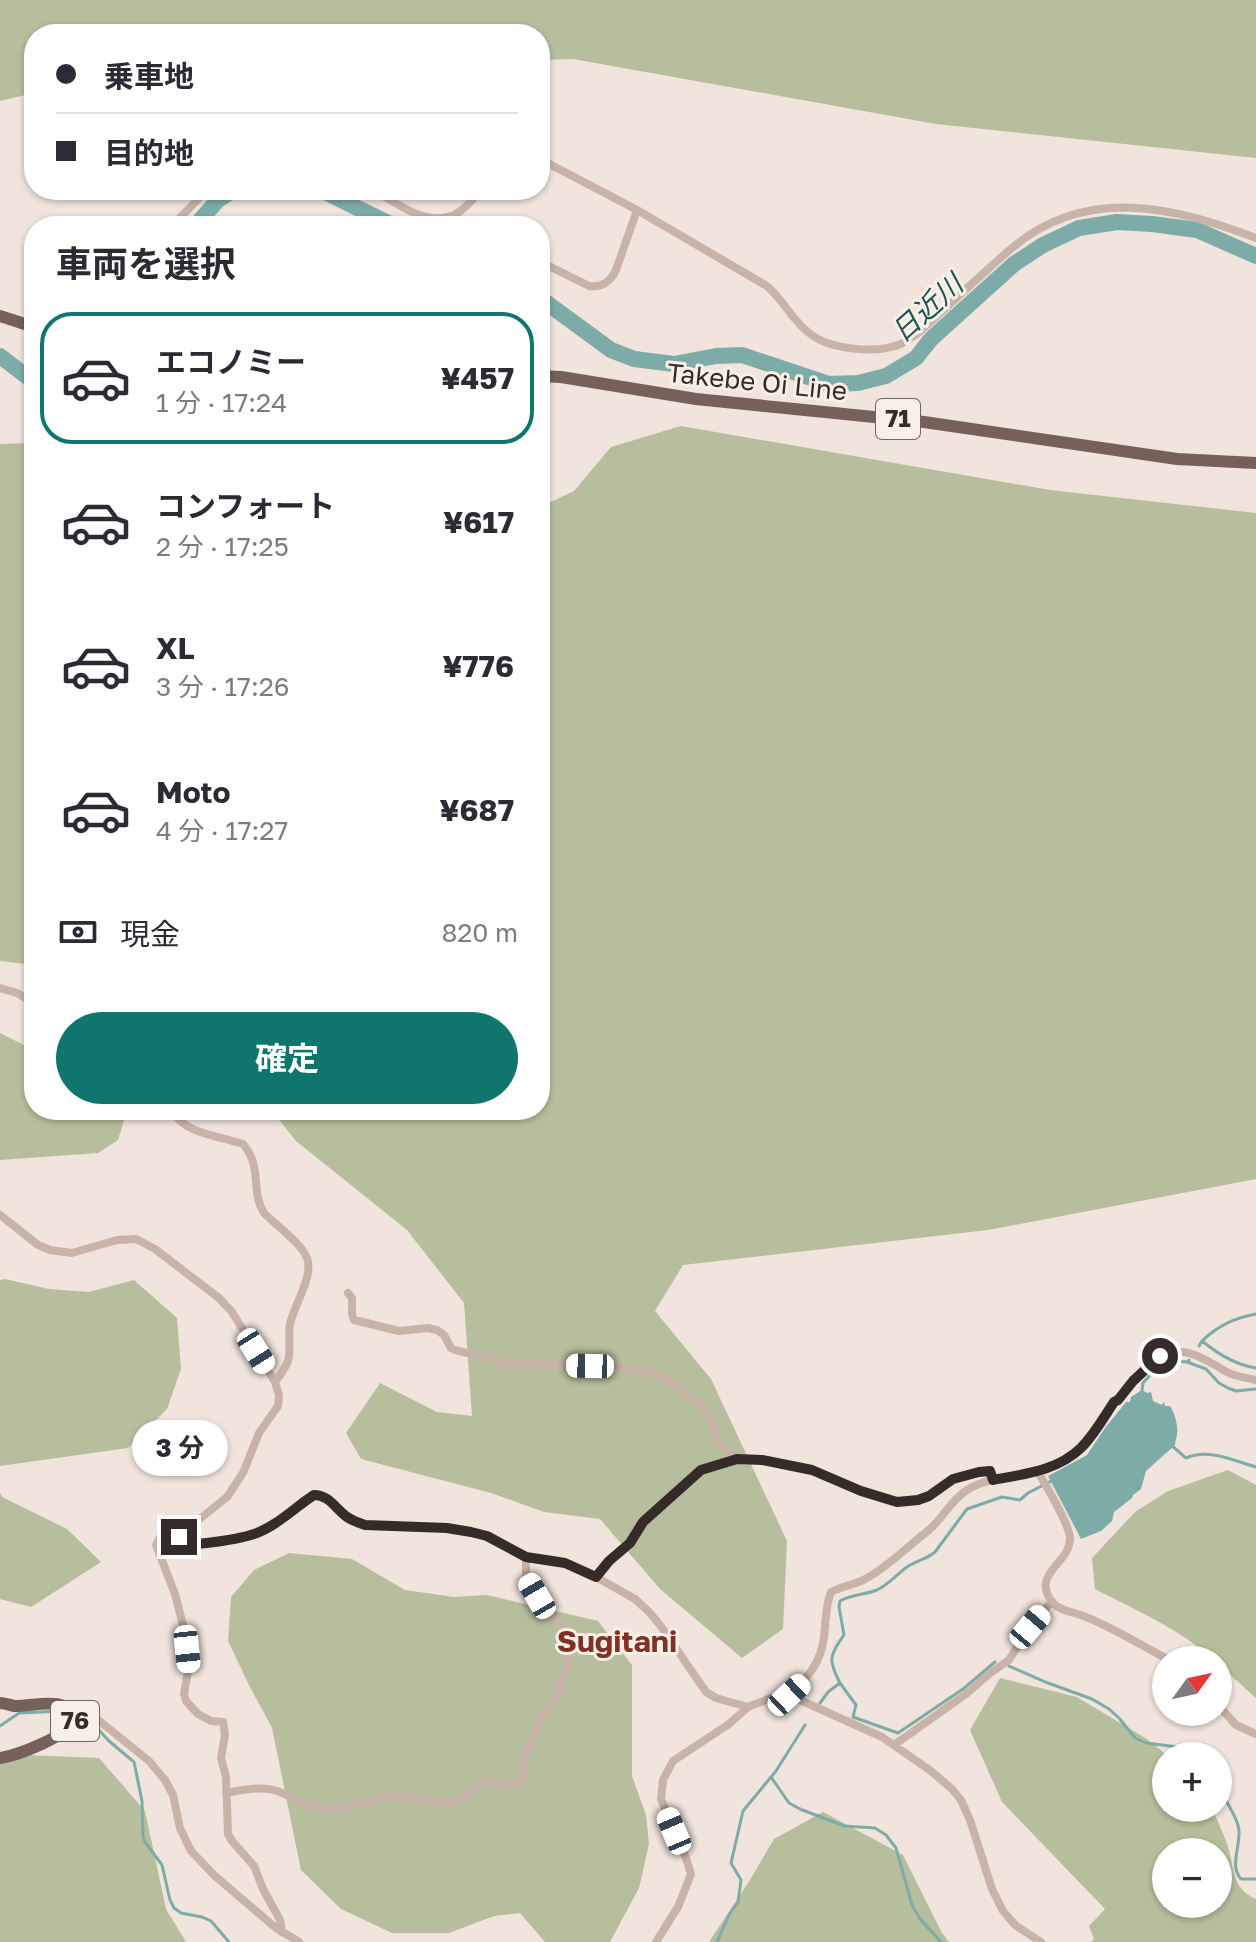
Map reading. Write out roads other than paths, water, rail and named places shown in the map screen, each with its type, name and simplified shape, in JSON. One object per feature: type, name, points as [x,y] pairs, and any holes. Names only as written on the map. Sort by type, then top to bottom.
[{"type":"main road","points":[[0,316],[24,324]]},
{"type":"main road","name":"Takebe Oi Line","points":[[550,376],[696,399],[924,422],[1177,459],[1256,463]]},
{"type":"main road","name":"76","points":[[0,1703],[14,1706],[57,1703],[75,1715],[75,1723],[70,1728],[23,1753],[0,1758]]},
{"type":"street","points":[[550,164],[637,210],[767,286],[807,332],[823,342],[841,347],[883,348],[900,344],[917,334],[1014,246],[1040,229],[1088,210],[1117,207],[1178,212],[1256,238]]},
{"type":"street","points":[[182,216],[197,200]]},
{"type":"street","points":[[391,200],[423,216]]},
{"type":"street","points":[[451,216],[471,200]]},
{"type":"street","points":[[550,266],[589,286],[604,285],[616,270],[637,210]]},
{"type":"street","points":[[0,988],[24,997]]},
{"type":"street","points":[[179,1120],[191,1128],[243,1144],[255,1162],[261,1208],[303,1250],[310,1267],[291,1322],[287,1364],[275,1382]]},
{"type":"street","points":[[0,1215],[38,1245],[50,1250],[72,1253],[117,1240],[136,1239],[155,1249],[219,1298],[232,1312],[275,1382],[278,1406],[259,1433],[243,1473],[227,1497],[201,1518],[175,1525],[161,1535],[156,1545],[175,1594],[185,1633],[189,1665],[184,1694],[190,1708],[198,1714],[211,1721],[223,1722],[225,1735],[221,1758],[226,1777],[228,1834],[254,1866],[280,1920],[282,1932]]},
{"type":"street","points":[[348,1293],[352,1298],[354,1320],[399,1331],[437,1330],[455,1350],[514,1364],[614,1366],[662,1376],[701,1405],[720,1444],[737,1459]]},
{"type":"street","points":[[789,1695],[817,1664],[831,1592],[868,1578],[933,1526],[968,1489],[993,1480],[1038,1472],[1081,1448],[1114,1402],[1160,1356],[1192,1353],[1234,1375],[1256,1380]]},
{"type":"street","points":[[596,1577],[630,1543],[643,1522],[701,1470],[737,1459],[762,1460],[812,1470],[897,1502],[929,1496],[953,1479],[979,1472],[990,1471],[993,1480]]},
{"type":"street","points":[[1038,1472],[1067,1527],[1070,1539],[1046,1581],[1048,1594],[1055,1606],[1090,1619],[1152,1651]]},
{"type":"street","points":[[175,1525],[179,1537],[190,1545],[234,1539],[256,1534],[296,1510],[314,1495],[321,1495],[344,1515],[365,1525],[447,1528],[487,1536],[526,1557],[565,1563],[635,1599],[660,1625],[706,1692],[748,1707]]},
{"type":"street","points":[[226,1793],[266,1788],[306,1805],[325,1809],[400,1796],[439,1803],[454,1802],[468,1796],[483,1781],[514,1785],[520,1782],[525,1769],[524,1759],[542,1715],[556,1699],[571,1647],[562,1635],[560,1625],[526,1577],[526,1557]]},
{"type":"street","points":[[894,1745],[1009,1660],[1030,1627],[1052,1601]]},
{"type":"street","points":[[656,1942],[678,1907],[691,1874],[661,1799],[663,1780],[673,1761],[729,1724],[748,1707],[776,1696],[789,1695],[882,1737],[952,1789],[970,1820],[992,1889],[1003,1911],[1015,1925],[1041,1942]]},
{"type":"street","points":[[75,1715],[97,1719],[149,1761],[173,1795],[180,1828],[191,1851],[215,1876],[282,1932],[299,1942]]},
{"type":"street","points":[[1232,1721],[1256,1734]]},
{"type":"water","points":[[1142,1390],[1151,1392],[1153,1401],[1170,1406],[1177,1427],[1175,1445],[1146,1471],[1141,1489],[1114,1512],[1112,1521],[1101,1531],[1081,1539],[1048,1476],[1087,1455],[1126,1402]]},
{"type":"waterway","name":"日近川","points":[[204,216],[218,200]]},
{"type":"waterway","name":"日近川","points":[[341,200],[374,216]]},
{"type":"waterway","name":"日近川","points":[[550,305],[611,350],[634,359],[674,364],[716,356],[742,355],[829,384],[858,383],[886,376],[916,358],[931,339],[1014,264],[1043,245],[1079,228],[1117,222],[1197,230],[1256,256]]},
{"type":"waterway","name":"日近川","points":[[0,356],[24,374]]},
{"type":"waterway","points":[[1203,1340],[1228,1323],[1256,1314]]},
{"type":"waterway","points":[[1199,1346],[1202,1341],[1227,1358],[1256,1368]]},
{"type":"waterway","points":[[1142,1390],[1143,1383],[1160,1364],[1167,1360],[1189,1360]]},
{"type":"waterway","points":[[1187,1362],[1206,1369],[1228,1388],[1236,1391],[1256,1389]]},
{"type":"waterway","points":[[1171,1445],[1186,1458],[1212,1455],[1256,1467]]},
{"type":"waterway","points":[[820,1703],[840,1683],[833,1669],[832,1658],[844,1635],[840,1601],[877,1590],[907,1567],[935,1552],[967,1509],[1002,1497],[1020,1500],[1053,1480]]},
{"type":"waterway","points":[[840,1683],[856,1705],[853,1717],[898,1733],[963,1689],[995,1662]]},
{"type":"waterway","points":[[1009,1666],[1092,1699],[1119,1718],[1135,1738],[1152,1744]]},
{"type":"waterway","points":[[0,1726],[19,1713],[62,1711]]},
{"type":"waterway","points":[[717,1942],[738,1902],[741,1880],[731,1863],[743,1811],[776,1771],[805,1725]]},
{"type":"waterway","points":[[98,1729],[134,1762],[142,1801],[143,1836],[162,1865],[174,1908],[211,1921],[229,1942]]},
{"type":"waterway","points":[[771,1777],[789,1803],[800,1809],[844,1826],[875,1828],[886,1835],[896,1848],[912,1905],[941,1942]]},
{"type":"waterway","points":[[1232,1810],[1239,1829],[1236,1869],[1241,1879],[1256,1879]]},
{"type":"district","name":"Sugitani","points":[[617,1642]]}]
